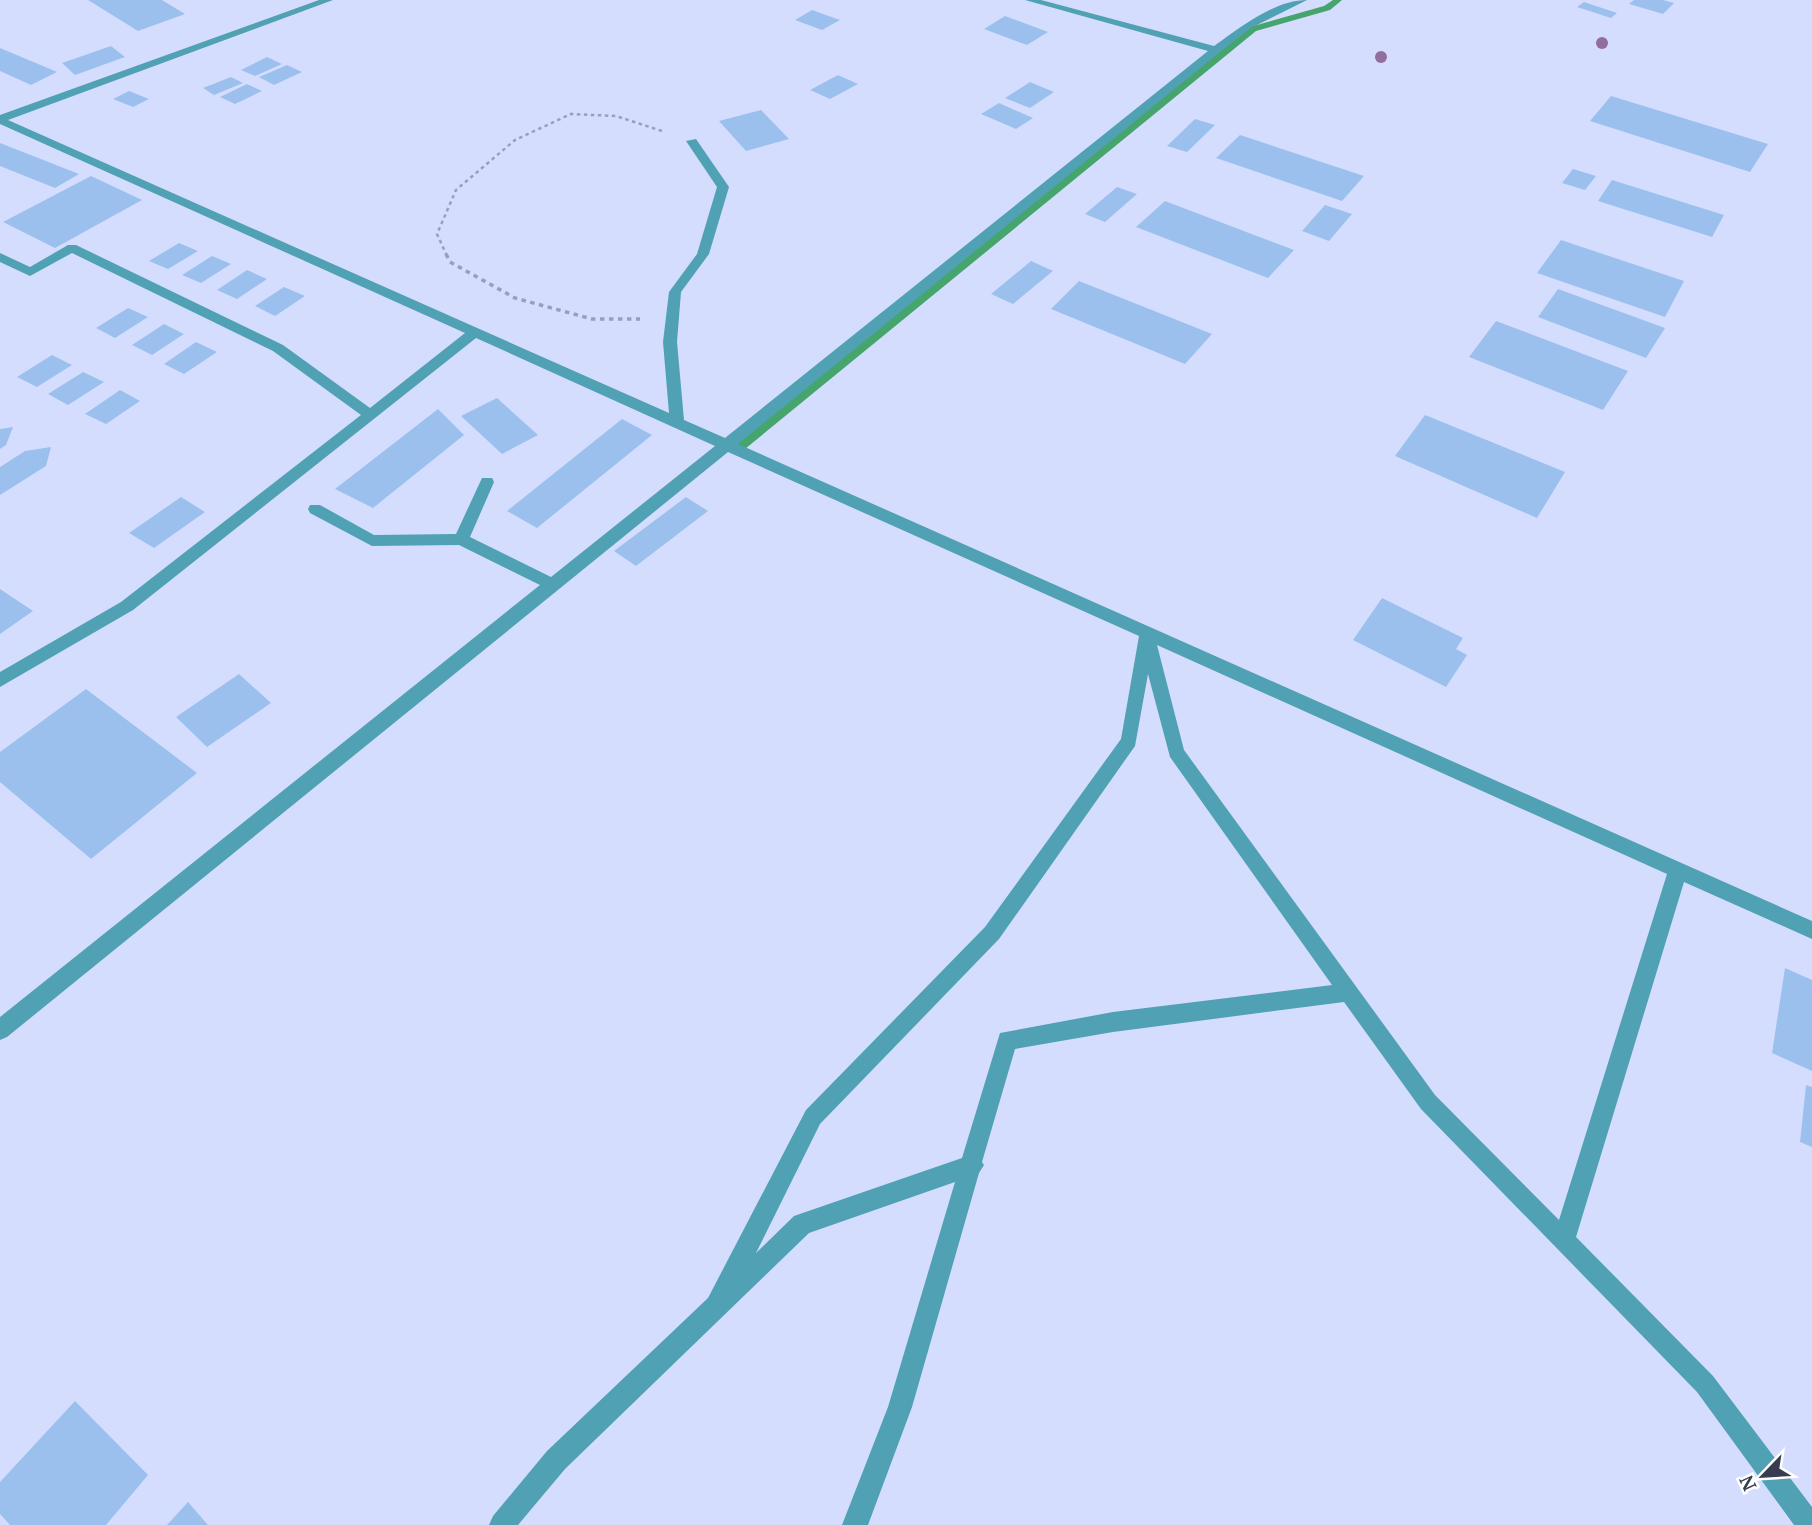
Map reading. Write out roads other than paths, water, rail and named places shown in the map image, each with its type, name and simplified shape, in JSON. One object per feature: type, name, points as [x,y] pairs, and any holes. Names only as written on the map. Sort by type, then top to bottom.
[{"type":"lane","points":[[0,120],[328,0]]},
{"type":"lane","points":[[1030,0],[1216,50]]},
{"type":"lane","points":[[0,1030],[1216,50],[1248,26],[1302,0]]},
{"type":"lane","points":[[0,120],[1812,930]]},
{"type":"lane","points":[[677,424],[670,342],[674,292],[704,254],[723,187],[692,141]]},
{"type":"lane","points":[[0,257],[30,272],[72,248],[278,348],[371,416]]},
{"type":"lane","points":[[0,680],[127,606],[474,333]]},
{"type":"lane","points":[[461,539],[487,482]]},
{"type":"lane","points":[[315,509],[372,541],[461,539],[553,585]]},
{"type":"lane","points":[[1146,633],[1176,752],[1428,1102],[1705,1384],[1810,1525]]},
{"type":"lane","points":[[717,1305],[813,1117],[992,933],[1129,741],[1146,633]]},
{"type":"lane","points":[[1564,1241],[1678,870]]},
{"type":"lane","points":[[855,1525],[900,1407],[973,1165],[1007,1040],[1113,1022],[1348,992]]},
{"type":"lane","points":[[502,1525],[556,1460],[802,1224],[973,1165]]},
{"type":"waterway","points":[[741,446],[1253,29],[1327,8],[1338,0]]}]
